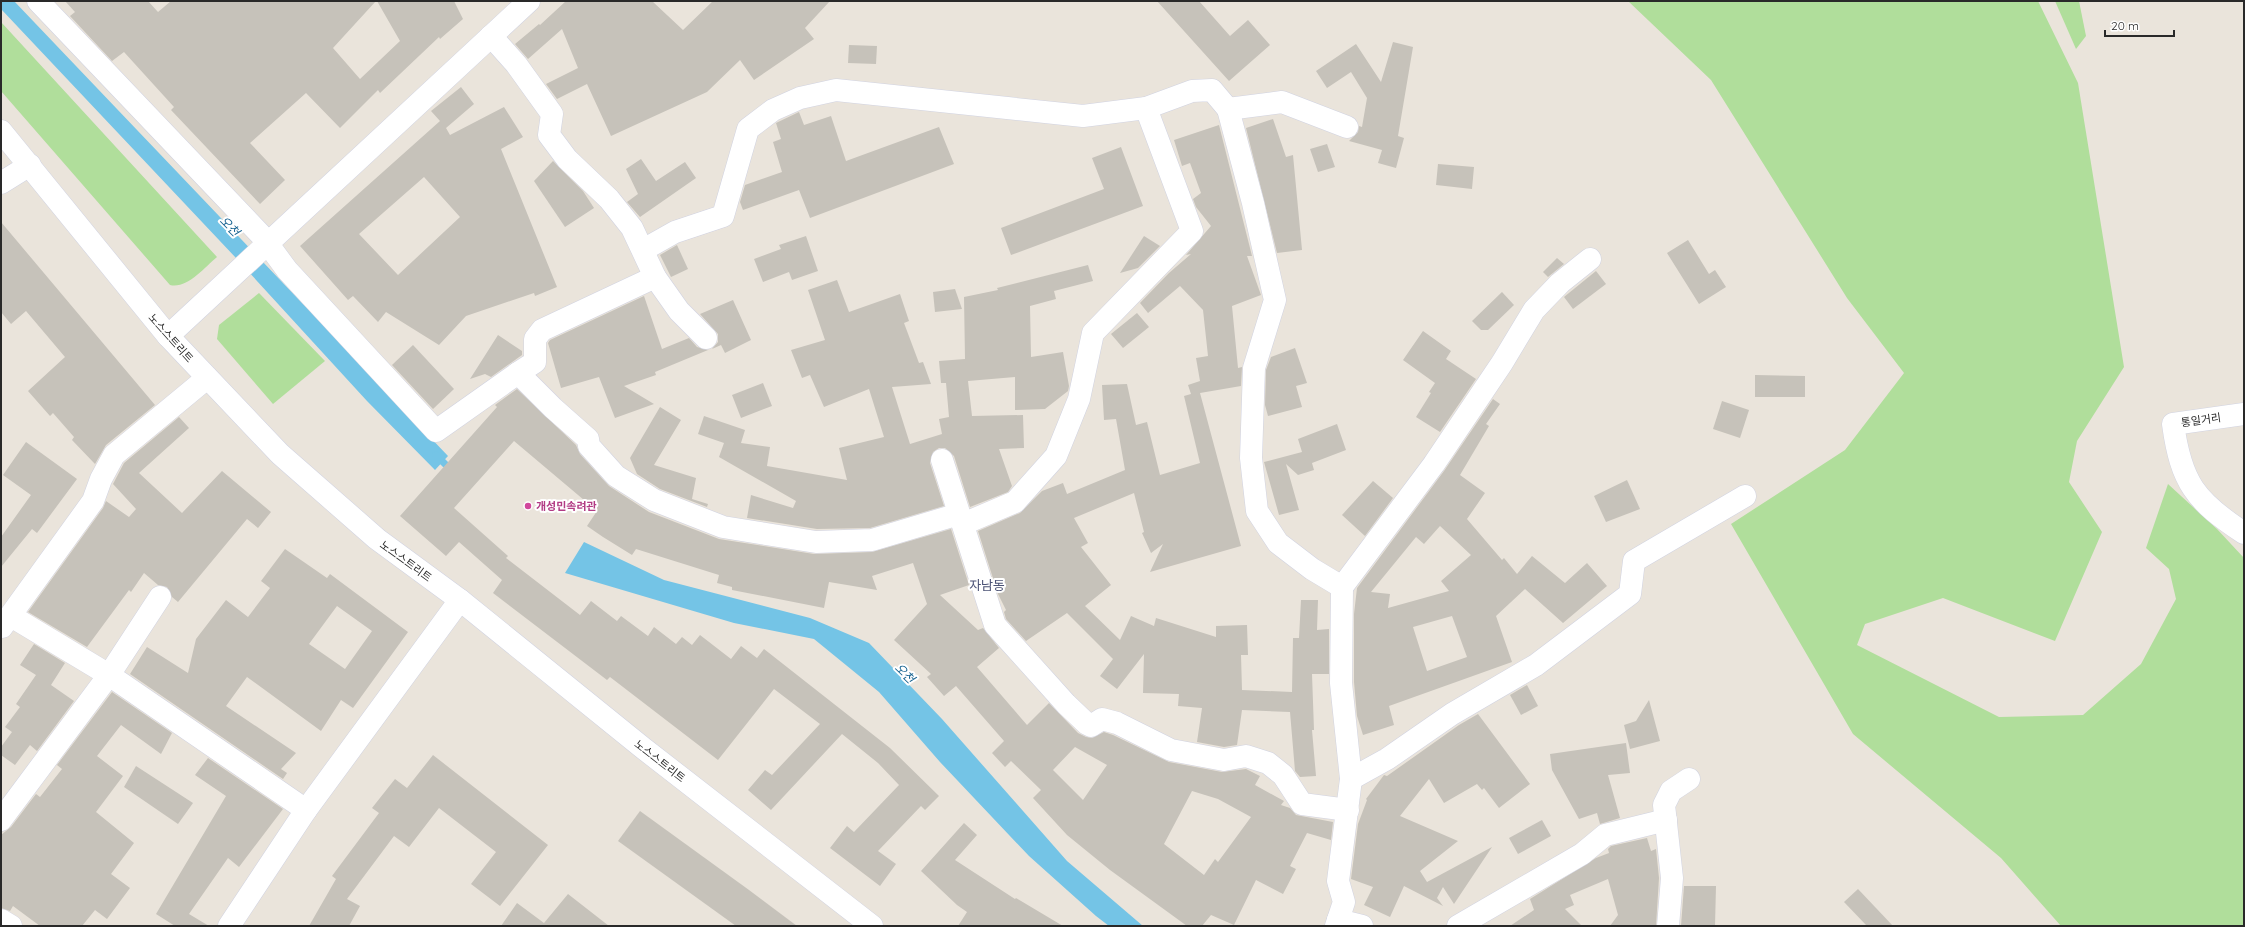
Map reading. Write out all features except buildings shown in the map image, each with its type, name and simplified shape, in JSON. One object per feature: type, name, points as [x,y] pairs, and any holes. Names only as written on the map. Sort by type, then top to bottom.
[{"type":"street","points":[[38,1],[436,431],[518,372],[535,362],[535,339],[542,330],[655,277]]},
{"type":"street","points":[[168,336],[227,279],[266,246],[529,1]]},
{"type":"street","points":[[491,36],[516,64],[552,114],[549,135],[567,159],[609,199],[632,228],[655,277],[679,311],[706,338]]},
{"type":"street","points":[[643,250],[675,232],[723,216],[748,129],[773,110],[800,98],[836,90],[1083,116],[1146,108],[1192,91],[1212,90],[1228,109],[1253,203],[1275,300],[1254,368],[1251,458],[1257,511],[1278,543],[1312,569],[1342,587]]},
{"type":"street","points":[[1228,109],[1282,102],[1347,127]]},
{"type":"street","points":[[518,372],[553,408],[588,439],[589,446],[616,476],[654,500],[723,528],[816,542],[872,540],[961,519],[1015,502],[1056,456],[1079,399],[1093,333],[1192,231],[1146,108]]},
{"type":"street","name":"노스스트리트","points":[[1,131],[168,336],[280,454],[365,529],[460,600],[643,748],[872,926]]},
{"type":"street","points":[[1,183],[30,165]]},
{"type":"street","points":[[1362,926],[1337,923],[1344,902],[1338,881],[1351,779],[1341,683],[1342,587],[1434,464],[1502,363],[1534,310],[1560,283],[1590,260]]},
{"type":"street","points":[[207,378],[114,455],[101,478],[93,501],[6,622],[109,675],[306,810]]},
{"type":"street","name":"통일거리","points":[[2244,414],[2174,424],[2178,454],[2186,477],[2202,501],[2244,533]]},
{"type":"street","points":[[942,460],[994,626],[1066,704],[1087,724],[1092,726],[1102,719],[1117,723],[1171,750],[1224,760],[1246,756],[1268,763],[1283,775],[1302,804],[1348,810]]},
{"type":"street","points":[[1351,779],[1387,759],[1452,714],[1536,665],[1630,594],[1634,561],[1745,496]]},
{"type":"street","points":[[1,820],[109,675],[160,597]]},
{"type":"street","points":[[229,926],[306,810],[460,600]]},
{"type":"street","points":[[1668,926],[1672,878],[1664,805],[1671,791],[1689,779]]},
{"type":"street","points":[[1458,926],[1582,854],[1605,835],[1666,820]]},
{"type":"street","points":[[1,920],[11,926]]},
{"type":"green space","points":[[1628,1],[2038,1],[2078,83],[2124,367],[2077,441],[2069,482],[2102,532],[2055,641],[1943,598],[1865,624],[1857,645],[1999,717],[2083,715],[2141,664],[2176,599],[2169,569],[2146,548],[2168,484],[2217,529],[2244,558],[2244,926],[2061,926],[2001,858],[1853,734],[1731,524],[1845,450],[1904,373],[1847,298],[1711,80]]},
{"type":"green space","points":[[2055,1],[2079,1],[2086,36],[2076,49]]},
{"type":"green space","points":[[1,22],[217,257],[195,277],[183,284],[170,285],[1,91]]},
{"type":"green space","points":[[259,293],[325,361],[273,404],[217,339],[219,325]]},
{"type":"water","points":[[1,1],[14,1],[448,456],[435,470],[367,401],[236,258],[1,9]]},
{"type":"water","points":[[584,542],[664,580],[810,618],[869,643],[942,719],[1067,861],[1143,926],[1109,926],[1096,916],[1029,856],[940,762],[879,692],[814,639],[734,623],[565,573]]},
{"type":"waterway","name":"오천","points":[[436,455],[445,464]]},
{"type":"place","name":"개성민속려관","points":[[528,506]]},
{"type":"district","name":"자남동","points":[[987,585]]}]
